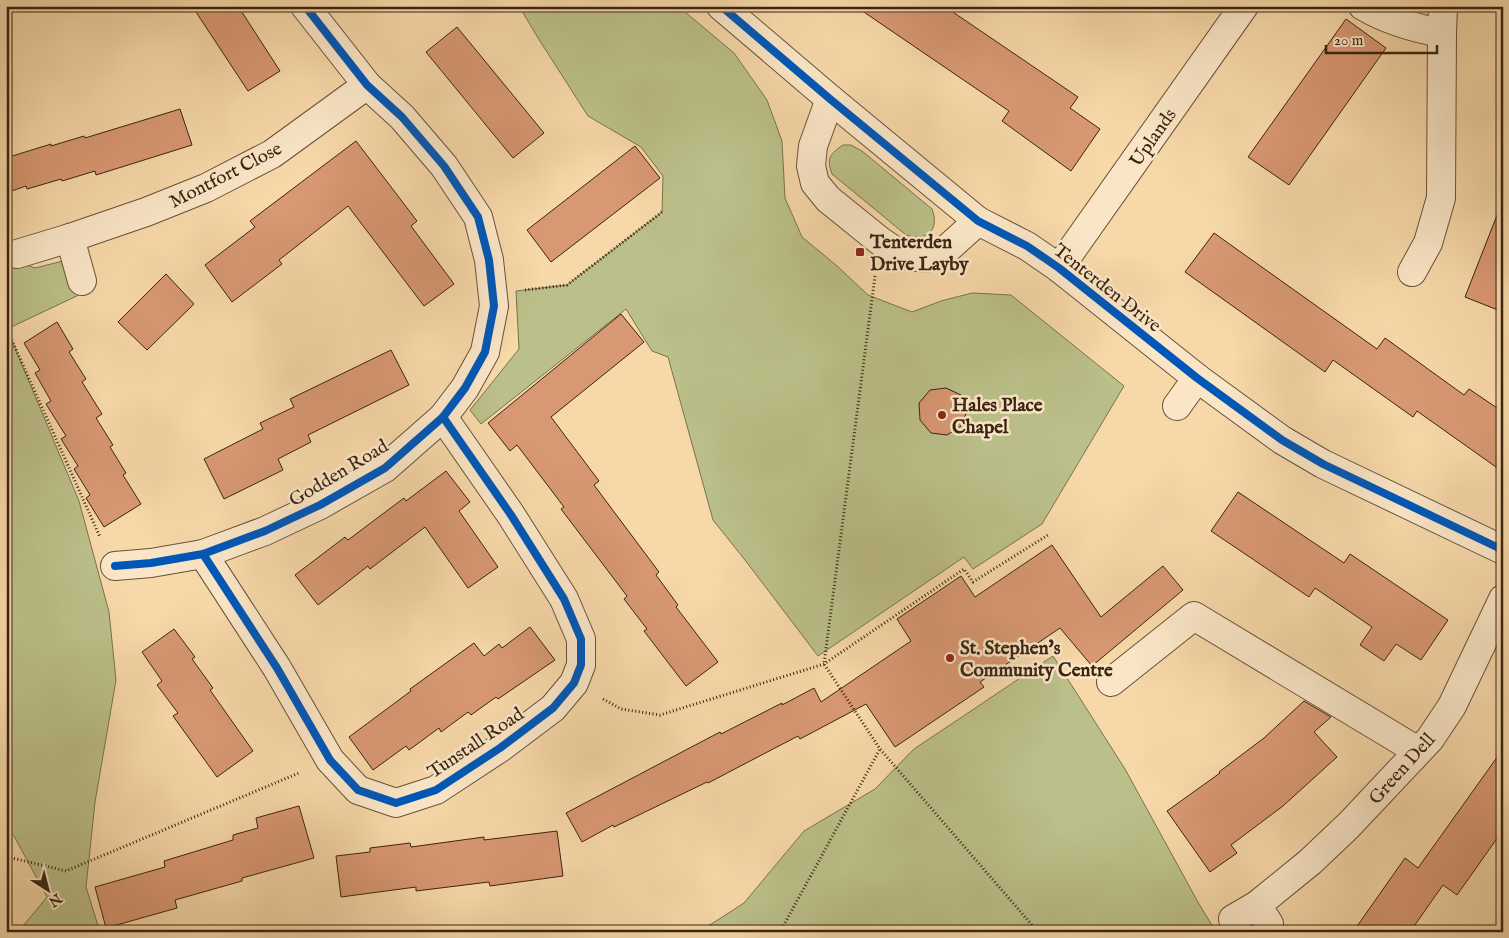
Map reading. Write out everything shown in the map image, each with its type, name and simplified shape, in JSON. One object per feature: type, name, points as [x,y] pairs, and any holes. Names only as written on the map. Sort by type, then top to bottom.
[{"type":"street","name":"Godden Road","points":[[115,566],[150,563],[202,554],[265,531],[320,505],[385,468],[443,417],[465,388],[485,352],[494,306],[489,260],[478,217],[444,166],[402,117],[367,85],[305,6]]},
{"type":"street","name":"Tenterden Drive","points":[[721,6],[978,221],[1027,246],[1060,268],[1197,378],[1282,440],[1323,464],[1503,550]]},
{"type":"street","name":"Uplands","points":[[1060,268],[1244,6]]},
{"type":"street","points":[[1363,6],[1381,17],[1419,29],[1442,33]]},
{"type":"street","points":[[1412,272],[1418,238],[1441,198],[1443,6]]},
{"type":"street","name":"Montfort Close","points":[[17,254],[146,212],[206,188],[272,154],[367,85]]},
{"type":"street","points":[[830,99],[813,146],[810,166],[815,183],[828,199],[880,241],[901,255],[926,258],[947,249],[978,221]]},
{"type":"street","points":[[70,238],[82,281]]},
{"type":"street","points":[[1177,406],[1197,378]]},
{"type":"street","name":"Tunstall Road","points":[[202,554],[277,668],[330,760],[358,790],[396,803],[436,790],[500,748],[553,708],[574,683],[581,665],[582,639],[564,599],[511,515],[443,417]]},
{"type":"street","name":"Green Dell","points":[[1232,919],[1263,914],[1310,862],[1349,825],[1430,739],[1452,706],[1503,599]]},
{"type":"street","points":[[1111,682],[1194,616],[1418,751]]},
{"type":"path","points":[[492,293],[567,285],[662,212]]},
{"type":"path","points":[[880,241],[824,664],[880,749],[1038,932]]},
{"type":"path","points":[[6,327],[115,566]]},
{"type":"path","points":[[574,683],[621,709],[660,715],[824,664],[964,569],[974,582],[1048,535]]},
{"type":"path","points":[[780,932],[880,749]]},
{"type":"path","points":[[6,864],[12,858],[66,871],[330,760]]},
{"type":"green space","points":[[519,6],[678,6],[734,53],[767,100],[782,141],[785,198],[802,237],[868,295],[912,312],[941,301],[972,293],[1011,295],[1124,386],[1042,524],[973,569],[964,557],[818,656],[713,520],[668,357],[652,351],[626,309],[481,424],[470,410],[519,349],[516,291],[567,285],[662,212],[663,176],[641,147],[588,116]]},
{"type":"green space","points":[[843,145],[851,145],[862,151],[932,209],[934,223],[930,232],[920,237],[906,235],[832,174],[829,164],[830,157]]},
{"type":"green space","points":[[6,244],[19,262],[35,268],[67,260],[81,294],[7,329],[79,501],[109,612],[116,680],[95,802],[86,887],[100,932],[18,932],[47,897],[14,836],[6,829]]},
{"type":"green space","points":[[1053,656],[1125,769],[1216,932],[699,932],[744,903],[804,831],[875,789],[914,749]]},
{"type":"building","points":[[192,6],[238,6],[280,71],[248,91]]},
{"type":"building","points":[[855,6],[944,6],[1078,97],[1070,108],[1100,129],[1071,171],[1002,121],[1009,111]]},
{"type":"building","points":[[1346,19],[1386,48],[1289,185],[1248,157]]},
{"type":"building","points":[[457,27],[544,133],[513,158],[426,52]]},
{"type":"building","points":[[180,109],[192,145],[96,175],[95,171],[27,189],[26,186],[6,193],[6,158],[51,144],[51,146],[84,136],[85,138]]},
{"type":"building","points":[[356,141],[417,221],[411,226],[454,284],[424,306],[348,206],[279,260],[282,264],[232,302],[205,265],[255,227],[250,221]]},
{"type":"building","points":[[635,146],[660,178],[551,262],[527,230]]},
{"type":"building","points":[[1501,205],[1503,206],[1503,312],[1465,297]]},
{"type":"building","points":[[1214,233],[1377,349],[1385,338],[1464,395],[1469,389],[1503,412],[1503,472],[1417,411],[1413,417],[1333,360],[1325,372],[1185,272]]},
{"type":"building","points":[[166,274],[194,304],[147,350],[118,322]]},
{"type":"building","points":[[621,314],[644,342],[551,417],[599,481],[594,485],[659,572],[656,575],[678,605],[676,607],[718,662],[686,686],[644,631],[647,629],[624,599],[627,596],[561,509],[564,507],[517,445],[510,451],[488,423]]},
{"type":"building","points":[[57,322],[73,349],[69,352],[86,379],[82,382],[102,414],[96,418],[113,445],[110,447],[126,473],[123,475],[141,504],[104,527],[86,498],[90,495],[74,469],[78,466],[61,439],[66,436],[46,404],[51,401],[35,373],[40,370],[24,343]]},
{"type":"building","points":[[391,350],[409,385],[308,435],[311,442],[278,459],[283,470],[224,499],[204,459],[263,429],[260,423],[294,407],[290,399]]},
{"type":"building","name":"Hales Place Chapel","points":[[946,388],[961,395],[967,411],[961,426],[947,435],[931,433],[920,420],[919,403],[930,390]]},
{"type":"building","points":[[446,471],[470,502],[459,511],[498,567],[468,588],[425,527],[370,569],[368,566],[318,605],[295,575],[345,537],[348,540],[404,498],[406,501]]},
{"type":"building","points":[[1238,492],[1344,563],[1350,554],[1448,620],[1421,660],[1396,644],[1384,661],[1360,645],[1372,627],[1315,588],[1309,597],[1211,531]]},
{"type":"building","points":[[1052,545],[1101,617],[1163,566],[1183,590],[1092,666],[1060,628],[980,682],[984,687],[895,747],[866,704],[800,739],[798,736],[708,783],[614,827],[613,825],[582,842],[566,813],[720,732],[721,734],[814,688],[821,702],[911,641],[897,619],[961,576],[975,597]]},
{"type":"building","points":[[530,627],[555,660],[498,699],[496,697],[471,715],[468,712],[441,732],[439,728],[409,750],[406,746],[373,770],[349,737],[411,691],[410,689],[474,643],[484,656],[499,644],[502,648]]},
{"type":"building","points":[[174,629],[195,657],[192,659],[213,688],[210,690],[253,751],[217,777],[173,716],[178,713],[157,685],[162,681],[142,652]]},
{"type":"building","points":[[1304,701],[1331,717],[1314,732],[1337,757],[1283,806],[1231,845],[1237,853],[1210,872],[1167,811],[1220,773],[1264,738]]},
{"type":"building","points":[[1503,749],[1503,830],[1457,895],[1443,885],[1410,932],[1353,932],[1405,858],[1418,868]]},
{"type":"building","points":[[299,806],[314,858],[242,878],[242,881],[175,900],[177,908],[106,928],[95,887],[165,867],[164,861],[233,840],[233,835],[258,828],[256,818]]},
{"type":"building","points":[[557,831],[563,876],[490,886],[489,882],[416,891],[416,887],[341,897],[336,856],[370,852],[370,848],[410,843],[411,847],[484,837],[484,840]]},
{"type":"cycle path","points":[[115,566],[151,563],[203,554],[265,531],[320,505],[385,468],[443,417],[465,388],[485,352],[494,306],[489,260],[478,217],[444,166],[402,117],[367,85],[305,6]]},
{"type":"cycle path","points":[[721,6],[978,221],[1027,246],[1059,268],[1197,378],[1282,440],[1323,464],[1503,550]]},
{"type":"cycle path","points":[[203,554],[277,668],[330,760],[358,790],[396,803],[436,790],[500,748],[553,708],[574,683],[581,665],[581,639],[564,599],[511,515],[443,417]]},
{"type":"place","name":"Tenterden Drive Layby","points":[[860,252]]},
{"type":"place","name":"Hales Place Chapel","points":[[942,415]]},
{"type":"place","name":"St. Stephen's Community Centre","points":[[950,658]]}]
